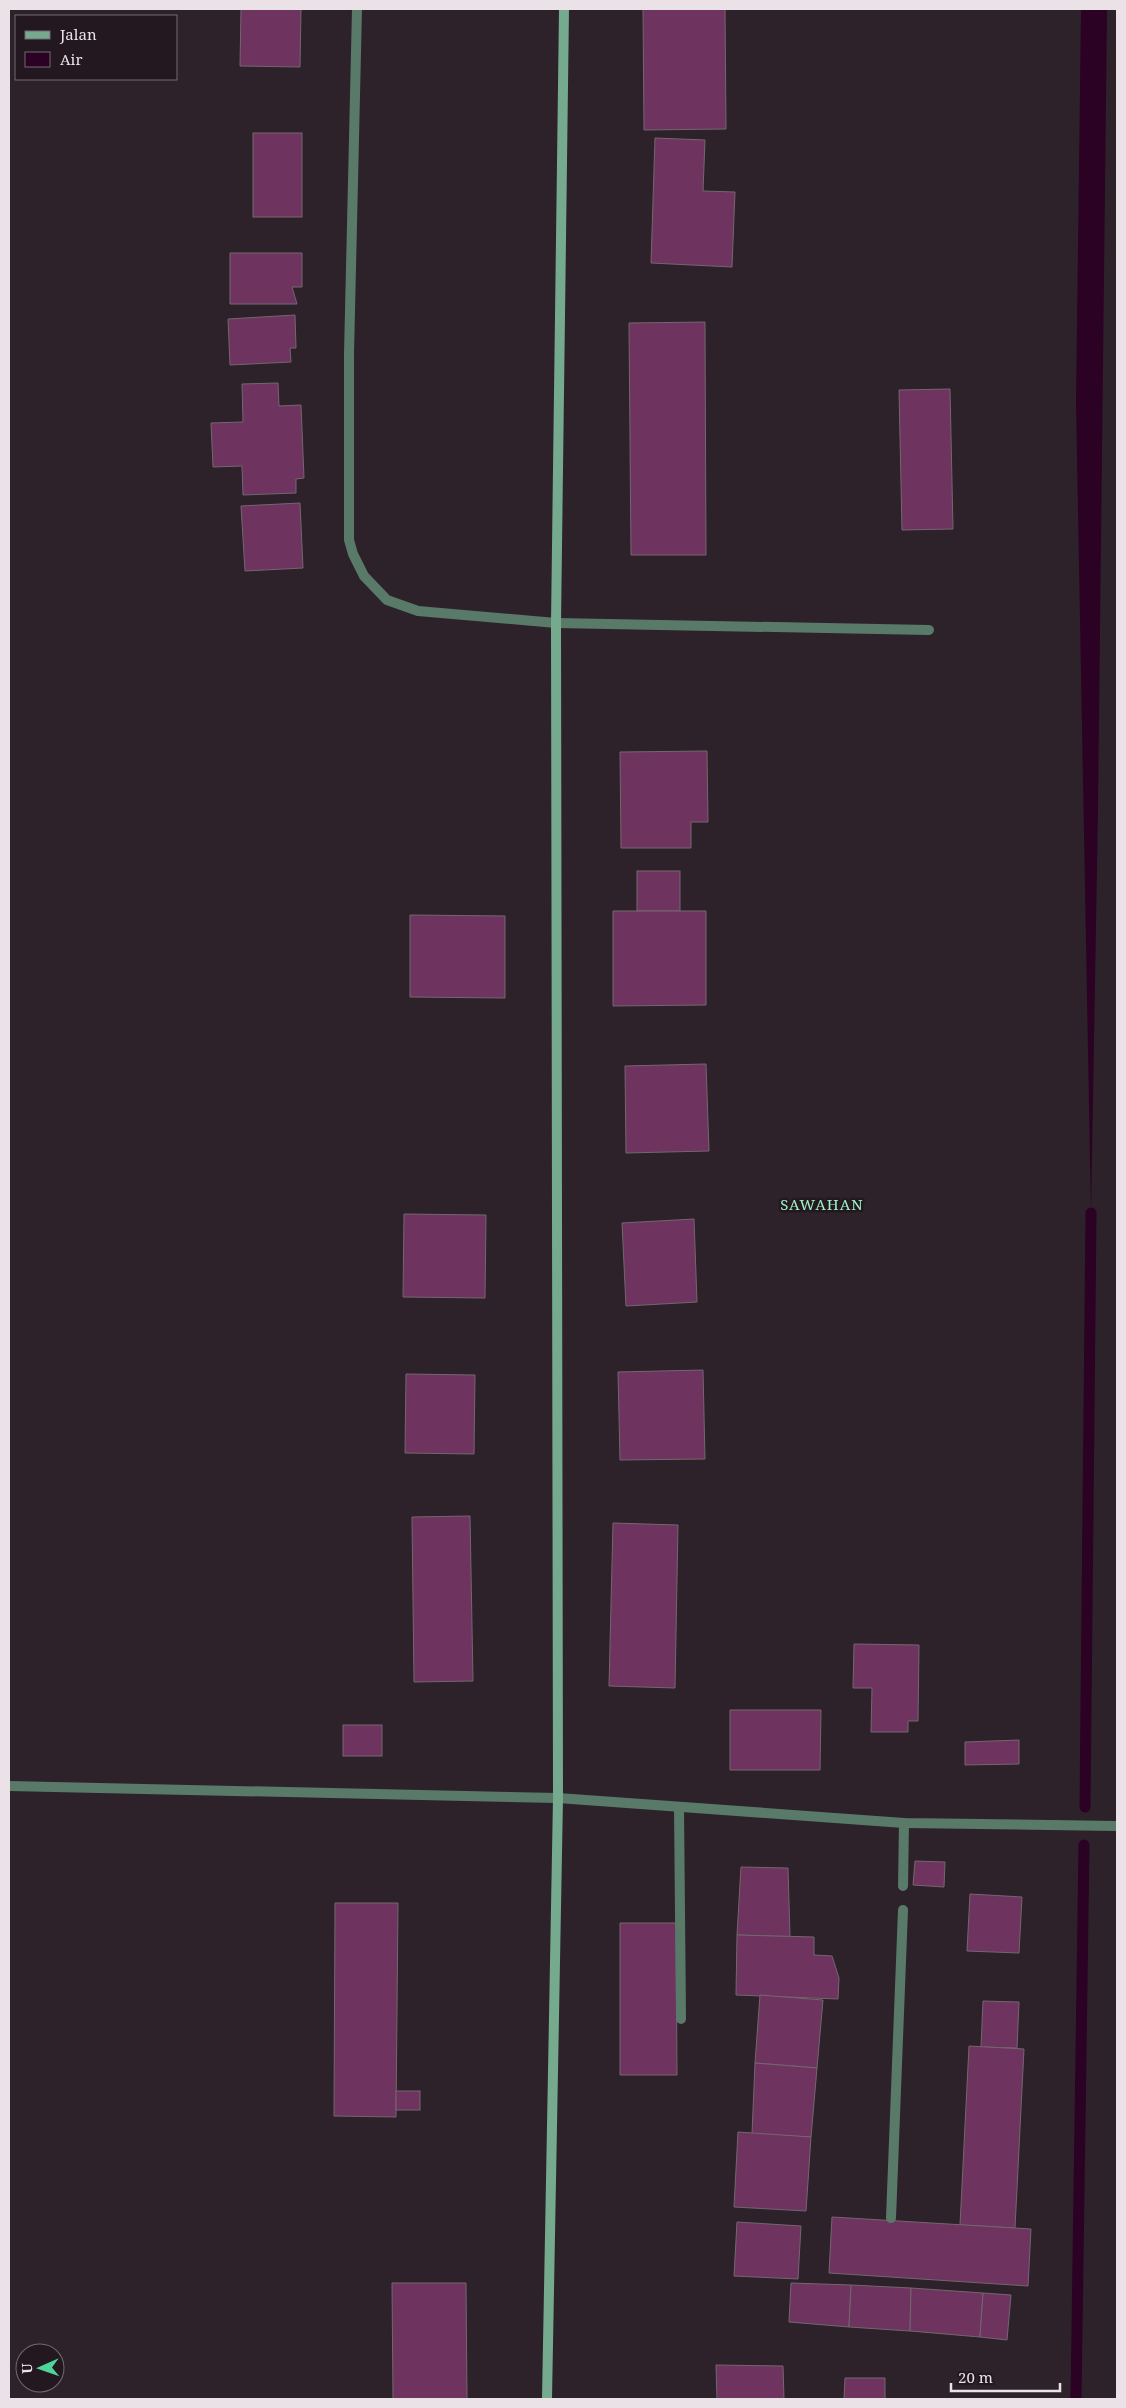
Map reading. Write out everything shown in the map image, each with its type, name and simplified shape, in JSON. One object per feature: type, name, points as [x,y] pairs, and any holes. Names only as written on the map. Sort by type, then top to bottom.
[{"type":"street","points":[[357,9],[349,354],[349,540],[364,576],[388,600],[418,611],[556,624],[929,630]]},
{"type":"street","points":[[547,2399],[558,1798],[556,624],[564,9]]},
{"type":"street","points":[[9,1786],[558,1798],[904,1824],[1117,1826]]},
{"type":"street","points":[[679,1807],[681,2019]]},
{"type":"street","points":[[903,1886],[904,1824]]},
{"type":"street","points":[[891,2218],[903,1910]]},
{"type":"water","points":[[1081,9],[1107,9],[1098,809],[1091,1213],[1076,403]]},
{"type":"building","points":[[241,9],[301,9],[300,67],[240,66]]},
{"type":"building","points":[[643,9],[725,9],[726,129],[644,130]]},
{"type":"building","points":[[253,133],[302,133],[302,217],[253,217]]},
{"type":"building","points":[[655,138],[705,140],[703,191],[735,192],[732,267],[651,263]]},
{"type":"building","points":[[230,253],[302,253],[302,287],[292,287],[297,304],[230,304]]},
{"type":"building","points":[[295,315],[296,348],[290,348],[291,362],[230,365],[228,319]]},
{"type":"building","points":[[705,322],[706,555],[631,555],[629,323]]},
{"type":"building","points":[[278,383],[279,406],[301,405],[304,478],[296,479],[296,493],[243,495],[242,466],[213,467],[211,423],[243,422],[242,384]]},
{"type":"building","points":[[950,389],[953,529],[902,530],[899,390]]},
{"type":"building","points":[[300,503],[303,568],[245,571],[241,506]]},
{"type":"building","points":[[707,751],[708,822],[691,822],[691,848],[621,848],[620,752]]},
{"type":"building","points":[[637,871],[680,871],[680,911],[637,911]]},
{"type":"building","points":[[613,911],[706,911],[706,1005],[613,1006]]},
{"type":"building","points":[[410,915],[505,916],[505,998],[410,997]]},
{"type":"building","points":[[706,1064],[709,1151],[626,1153],[625,1066]]},
{"type":"building","points":[[404,1214],[486,1215],[485,1298],[403,1297]]},
{"type":"building","points":[[694,1219],[697,1302],[626,1306],[622,1223]]},
{"type":"building","points":[[703,1370],[705,1459],[620,1460],[618,1372]]},
{"type":"building","points":[[406,1374],[475,1375],[474,1454],[405,1453]]},
{"type":"building","points":[[470,1516],[473,1681],[414,1682],[412,1517]]},
{"type":"building","points":[[613,1523],[678,1525],[675,1688],[609,1686]]},
{"type":"building","points":[[854,1644],[919,1645],[918,1721],[908,1721],[908,1732],[871,1732],[872,1688],[853,1688]]},
{"type":"building","points":[[730,1710],[821,1710],[820,1770],[730,1770]]},
{"type":"building","points":[[343,1725],[382,1725],[382,1756],[343,1756]]},
{"type":"building","points":[[1019,1740],[1019,1764],[965,1765],[965,1742]]},
{"type":"building","points":[[915,1861],[945,1862],[944,1887],[913,1885]]},
{"type":"building","points":[[741,1867],[788,1868],[790,1937],[737,1935]]},
{"type":"building","points":[[970,1894],[1022,1897],[1019,1953],[967,1951]]},
{"type":"building","points":[[335,1903],[398,1903],[396,2117],[334,2116]]},
{"type":"building","points":[[620,1923],[676,1923],[677,2075],[620,2075]]},
{"type":"building","points":[[737,1935],[814,1937],[814,1955],[832,1956],[839,1978],[838,1999],[736,1995]]},
{"type":"building","points":[[760,1995],[823,2000],[817,2068],[755,2063]]},
{"type":"building","points":[[983,2001],[1019,2002],[1017,2048],[981,2047]]},
{"type":"building","points":[[969,2046],[1024,2049],[1015,2228],[960,2225]]},
{"type":"building","points":[[755,2063],[817,2068],[811,2137],[752,2134]]},
{"type":"building","points":[[396,2091],[420,2091],[420,2110],[396,2110]]},
{"type":"building","points":[[738,2132],[811,2137],[806,2211],[734,2207]]},
{"type":"building","points":[[832,2217],[1031,2229],[1028,2286],[829,2273]]},
{"type":"building","points":[[737,2222],[801,2226],[798,2279],[734,2276]]},
{"type":"building","points":[[392,2283],[466,2283],[467,2399],[393,2399]]},
{"type":"building","points":[[791,2283],[851,2285],[849,2327],[789,2322]]},
{"type":"building","points":[[851,2285],[911,2288],[910,2331],[849,2327]]},
{"type":"building","points":[[911,2288],[983,2293],[980,2337],[910,2331]]},
{"type":"building","points":[[983,2293],[1011,2295],[1007,2340],[980,2337]]},
{"type":"building","points":[[716,2365],[783,2366],[784,2399],[717,2399]]},
{"type":"building","points":[[845,2378],[885,2378],[885,2399],[844,2399]]},
{"type":"waterway","points":[[1085,1807],[1091,1213]]},
{"type":"waterway","points":[[1076,2399],[1084,1845]]},
{"type":"district","name":"SAWAHAN","points":[[822,1204]]}]
